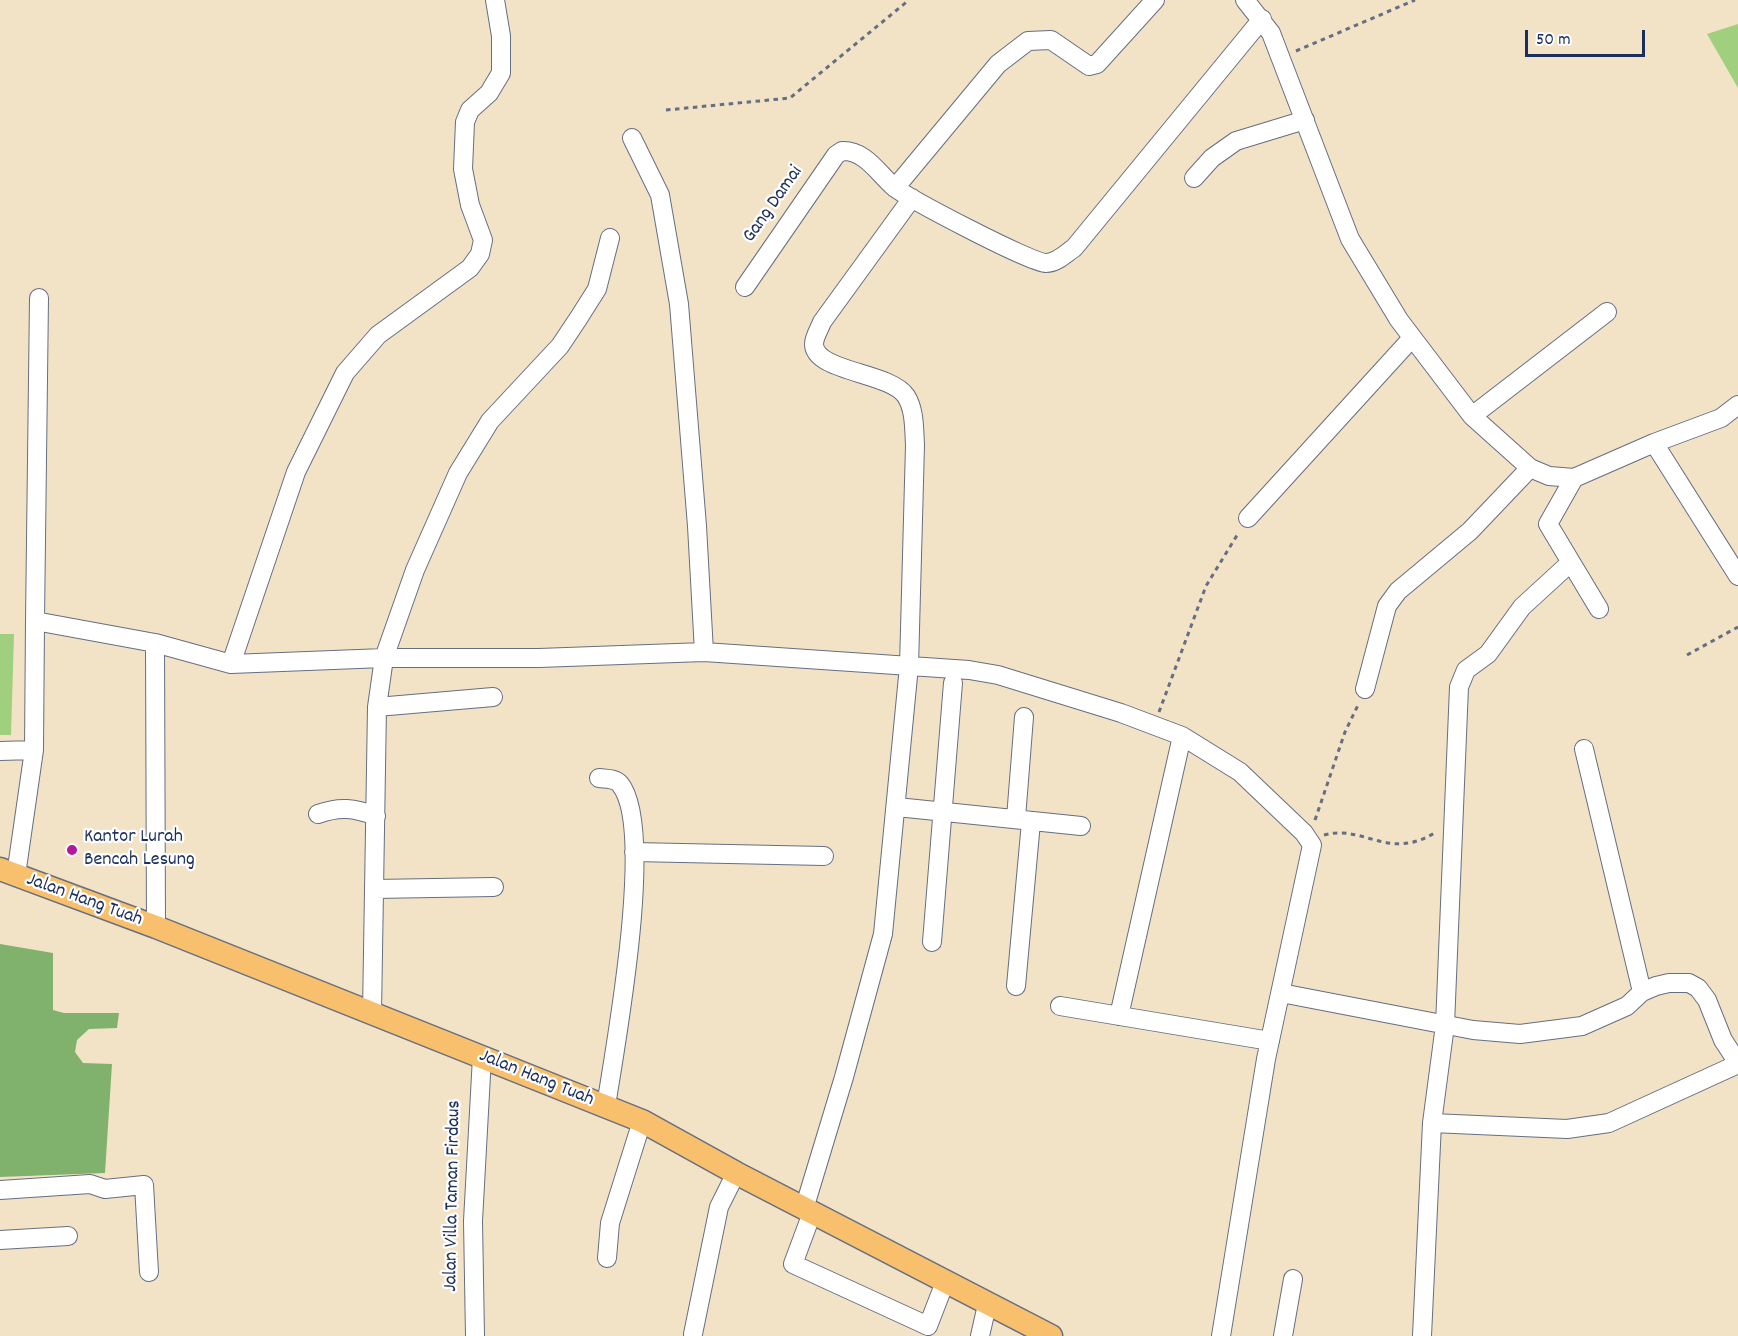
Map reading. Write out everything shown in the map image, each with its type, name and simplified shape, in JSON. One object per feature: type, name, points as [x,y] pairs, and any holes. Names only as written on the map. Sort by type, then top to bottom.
[{"type":"main road","name":"Jalan Hang Tuah","points":[[8,872],[156,927],[642,1121],[808,1211],[1051,1336]]},
{"type":"street","points":[[231,664],[296,472],[345,373],[378,335],[470,268],[480,254],[483,240],[470,205],[463,169],[465,122],[470,110],[489,93],[501,73],[501,36],[495,0]]},
{"type":"street","points":[[1155,0],[1097,64],[1089,66],[1080,62],[1051,40],[1028,41],[998,64],[895,188],[1023,256],[1047,263],[1058,259],[1074,248],[1262,19]]},
{"type":"street","points":[[1245,0],[1271,33],[1350,239],[1412,338],[1472,416],[1530,468],[1549,476],[1574,478],[1654,443],[1721,418],[1738,405]]},
{"type":"street","points":[[1194,178],[1212,158],[1236,141],[1305,120]]},
{"type":"street","points":[[632,138],[660,195],[675,275],[697,526],[704,652]]},
{"type":"street","name":"Gang Damai","points":[[745,287],[836,155],[842,151],[861,155],[895,188]]},
{"type":"street","points":[[912,198],[822,322],[814,343],[818,354],[828,363],[889,382],[905,395],[912,409],[915,445],[909,666],[883,934],[793,1264],[928,1326],[945,1282]]},
{"type":"street","points":[[372,1013],[377,707],[384,658],[415,570],[458,473],[490,421],[560,346],[578,319],[597,289],[609,238]]},
{"type":"street","points":[[8,872],[34,750],[39,298]]},
{"type":"street","points":[[1472,416],[1607,312]]},
{"type":"street","points":[[1248,518],[1412,338]]},
{"type":"street","points":[[1654,443],[1738,576]]},
{"type":"street","points":[[1365,689],[1387,606],[1398,591],[1470,531],[1530,468]]},
{"type":"street","points":[[1574,478],[1548,524],[1599,609]]},
{"type":"street","points":[[1422,1336],[1432,1123],[1445,1025],[1461,678],[1466,670],[1488,654],[1522,607],[1570,563]]},
{"type":"street","points":[[35,621],[155,643],[231,664],[384,658],[539,658],[704,652],[969,670],[998,675],[1155,725],[1182,736],[1240,772],[1308,839],[1232,1255],[1221,1336]]},
{"type":"street","points":[[155,643],[156,927]]},
{"type":"street","points":[[932,942],[953,683]]},
{"type":"street","points":[[377,707],[494,697]]},
{"type":"street","points":[[1016,986],[1023,820],[1024,717]]},
{"type":"street","points":[[1119,1016],[1182,736]]},
{"type":"street","points":[[1584,749],[1642,992]]},
{"type":"street","points":[[0,751],[34,750]]},
{"type":"street","points":[[599,778],[617,781],[622,785],[631,813],[634,852],[627,966],[606,1106]]},
{"type":"street","points":[[897,807],[1081,826]]},
{"type":"street","points":[[318,814],[333,808],[348,808],[375,816]]},
{"type":"street","points":[[634,852],[824,856]]},
{"type":"street","points":[[375,889],[494,886]]},
{"type":"street","points":[[1281,993],[1497,1033],[1561,1031],[1602,1019],[1627,1006],[1642,992],[1669,983],[1689,983],[1698,988],[1707,1000],[1723,1040],[1738,1064],[1609,1123],[1567,1129],[1432,1123]]},
{"type":"street","points":[[1060,1006],[1270,1041]]},
{"type":"street","name":"Jalan Villa Taman Firdaus","points":[[475,1336],[473,1221],[482,1057]]},
{"type":"street","points":[[607,1258],[610,1224],[642,1121]]},
{"type":"street","points":[[693,1334],[719,1207],[736,1173]]},
{"type":"street","points":[[0,1190],[96,1185],[106,1197],[144,1196],[149,1272]]},
{"type":"street","points":[[0,1240],[68,1236]]},
{"type":"street","points":[[1284,1336],[1293,1279]]},
{"type":"street","points":[[980,1336],[987,1305]]},
{"type":"path","points":[[666,110],[790,98],[909,0]]},
{"type":"path","points":[[1281,57],[1415,0]]},
{"type":"path","points":[[1155,725],[1206,586],[1248,518]]},
{"type":"path","points":[[1687,656],[1738,627]]},
{"type":"path","points":[[1365,689],[1345,732],[1308,839],[1337,832],[1384,844],[1410,844],[1422,841],[1436,832],[1454,814]]},
{"type":"green space","points":[[1738,24],[1738,88],[1707,34]]},
{"type":"green space","points":[[0,634],[14,634],[11,735],[0,735]]},
{"type":"green space","points":[[0,944],[53,953],[53,1010],[64,1013],[119,1013],[117,1028],[89,1029],[77,1040],[75,1052],[83,1063],[112,1064],[105,1173],[0,1177]]},
{"type":"place","name":"Kantor Lurah Bencah Lesung","points":[[72,850]]}]
